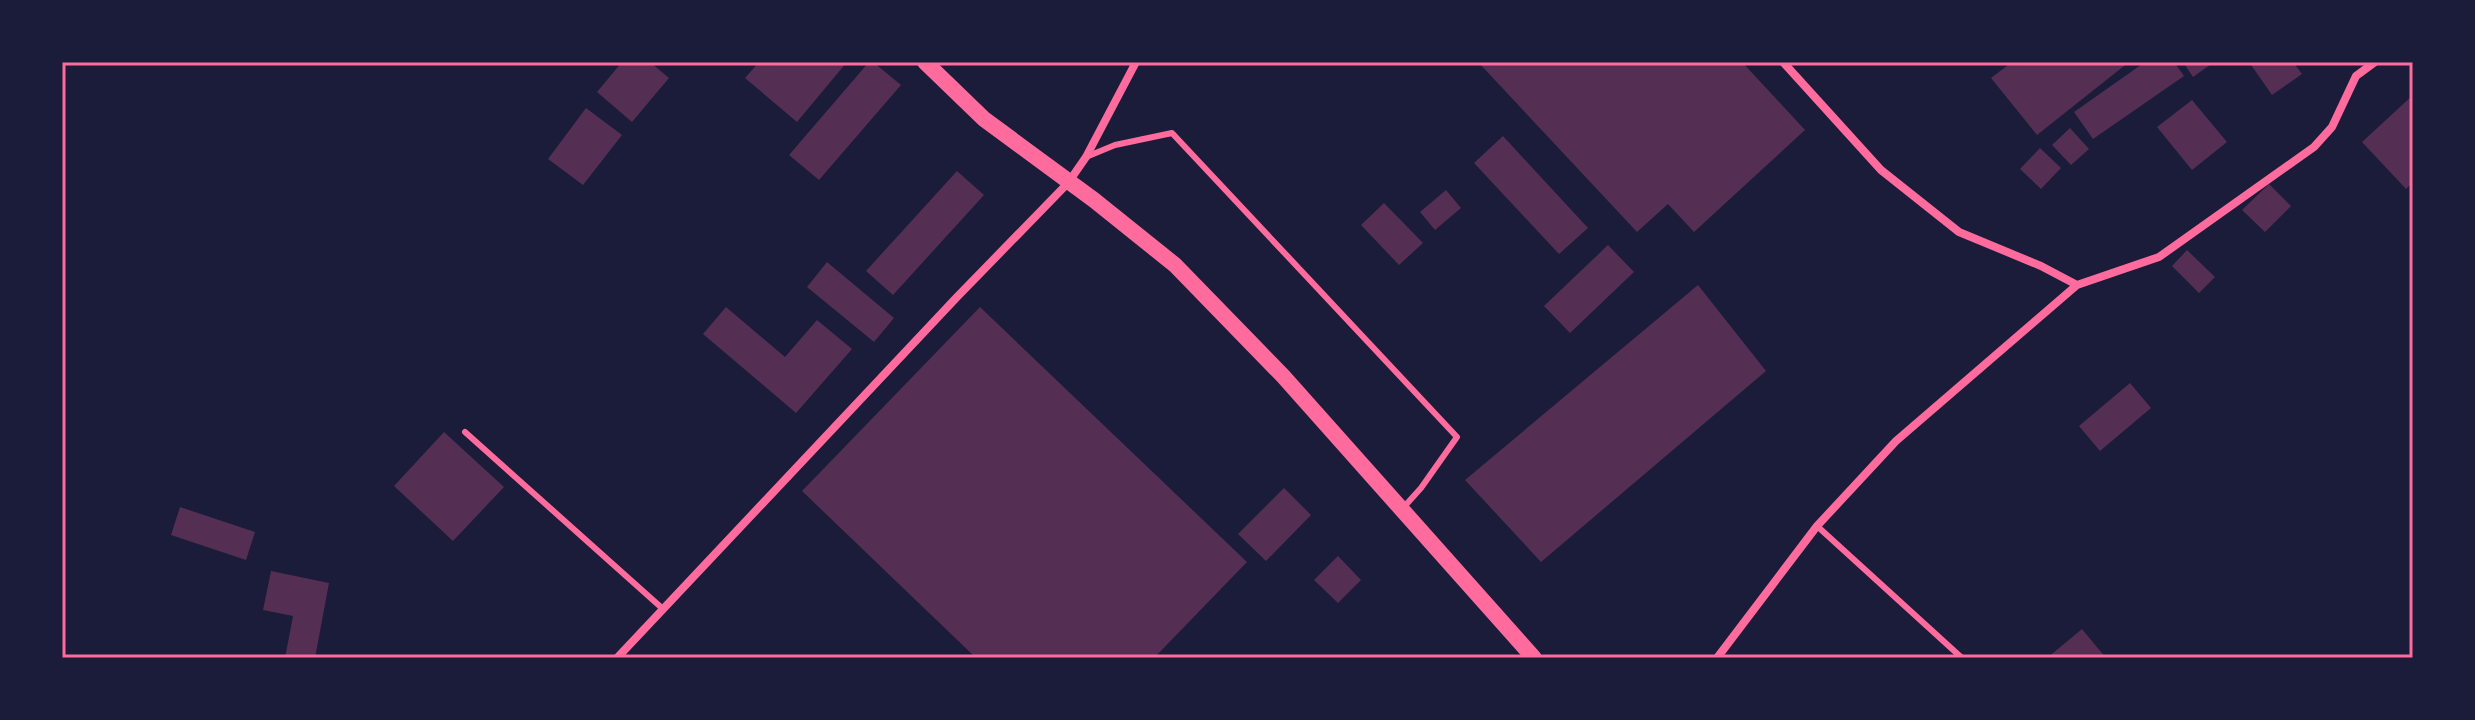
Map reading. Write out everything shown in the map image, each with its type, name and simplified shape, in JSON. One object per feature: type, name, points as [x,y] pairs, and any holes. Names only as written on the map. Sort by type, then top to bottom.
[{"type":"main road","points":[[925,62],[984,119],[1094,200],[1175,265],[1283,376],[1534,658]]},
{"type":"street","points":[[617,658],[1068,183],[1086,157],[1136,62]]},
{"type":"street","points":[[1783,62],[1881,170],[1959,232],[2041,266],[2077,285]]},
{"type":"street","points":[[1717,658],[1817,526],[1896,441],[2077,285],[2159,257],[2314,147],[2332,127],[2356,76],[2375,62]]},
{"type":"lane","points":[[1086,157],[1115,145],[1172,133],[1457,437],[1401,511]]},
{"type":"lane","points":[[465,432],[663,609]]},
{"type":"lane","points":[[1817,526],[1962,658]]},
{"type":"building","points":[[622,62],[650,62],[669,78],[632,122],[597,92]]},
{"type":"building","points":[[759,62],[847,62],[797,122],[745,78]]},
{"type":"building","points":[[869,62],[901,85],[819,180],[789,155]]},
{"type":"building","points":[[1478,62],[1742,62],[1805,130],[1694,232],[1668,204],[1637,232]]},
{"type":"building","points":[[2012,62],[2129,62],[2037,135],[1991,78]]},
{"type":"building","points":[[2145,62],[2174,62],[2184,76],[2093,139],[2074,112]]},
{"type":"building","points":[[2183,62],[2214,62],[2193,77]]},
{"type":"building","points":[[2249,62],[2293,62],[2302,74],[2272,95]]},
{"type":"building","points":[[2413,95],[2413,182],[2406,189],[2362,142]]},
{"type":"building","points":[[2192,100],[2227,142],[2192,170],[2157,127]]},
{"type":"building","points":[[586,108],[622,135],[583,185],[548,159]]},
{"type":"building","points":[[2070,128],[2089,149],[2071,165],[2052,145]]},
{"type":"building","points":[[1503,136],[1588,228],[1559,254],[1474,163]]},
{"type":"building","points":[[2040,148],[2061,168],[2041,189],[2020,169]]},
{"type":"building","points":[[957,171],[984,195],[893,295],[866,271]]},
{"type":"building","points":[[2269,184],[2291,206],[2265,232],[2242,210]]},
{"type":"building","points":[[1446,190],[1461,208],[1435,230],[1420,212]]},
{"type":"building","points":[[1384,203],[1423,243],[1399,265],[1361,225]]},
{"type":"building","points":[[1608,245],[1634,272],[1570,333],[1544,306]]},
{"type":"building","points":[[2187,250],[2215,277],[2199,293],[2172,266]]},
{"type":"building","points":[[827,262],[894,318],[874,342],[807,287]]},
{"type":"building","points":[[1698,285],[1766,371],[1541,562],[1465,480]]},
{"type":"building","points":[[726,307],[785,357],[817,320],[852,349],[796,413],[703,334]]},
{"type":"building","points":[[980,307],[1247,562],[1154,658],[976,658],[802,491]]},
{"type":"building","points":[[2130,383],[2151,408],[2100,451],[2079,426]]},
{"type":"building","points":[[444,432],[504,487],[453,541],[394,486]]},
{"type":"building","points":[[1284,488],[1311,515],[1266,561],[1238,534]]},
{"type":"building","points":[[180,507],[255,532],[246,560],[171,535]]},
{"type":"building","points":[[1338,556],[1361,580],[1338,603],[1314,580]]},
{"type":"building","points":[[271,571],[329,583],[315,658],[285,658],[293,616],[263,610]]},
{"type":"building","points":[[2082,629],[2106,658],[2047,658]]}]
